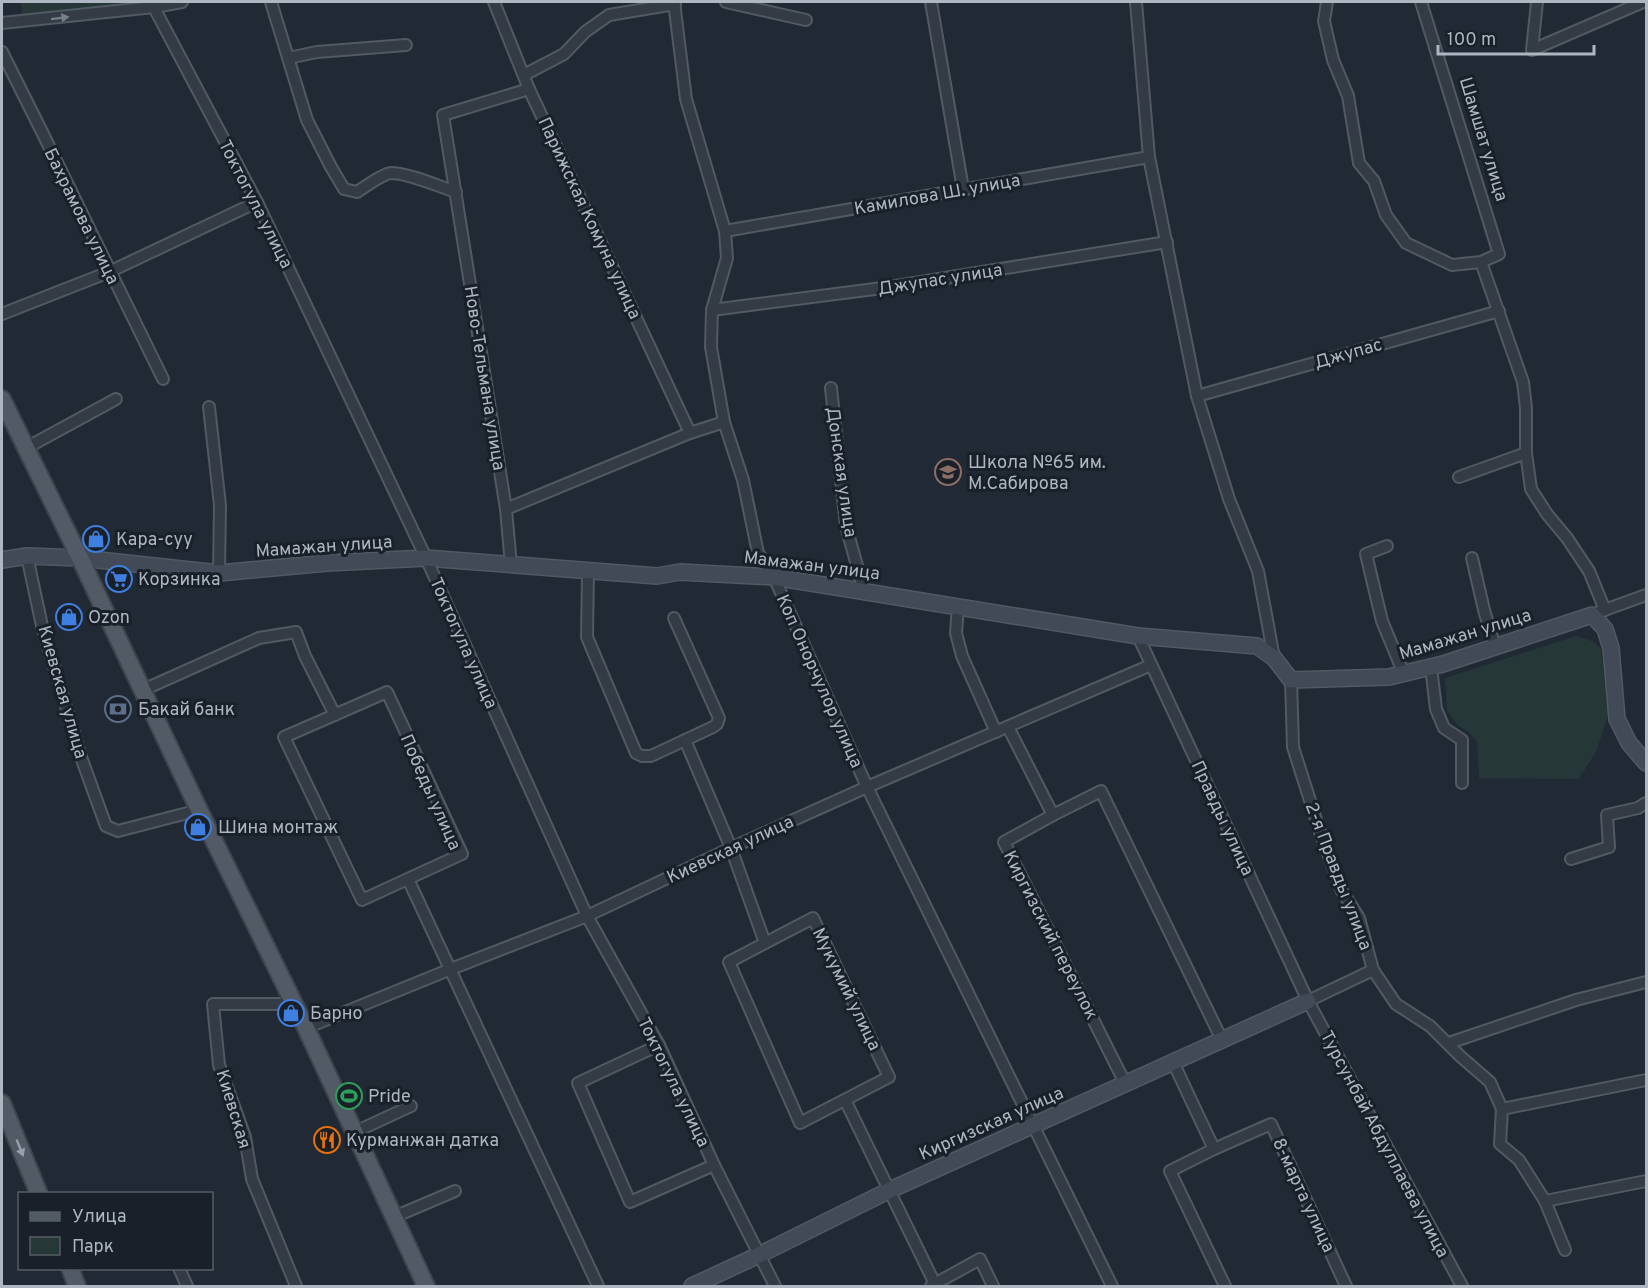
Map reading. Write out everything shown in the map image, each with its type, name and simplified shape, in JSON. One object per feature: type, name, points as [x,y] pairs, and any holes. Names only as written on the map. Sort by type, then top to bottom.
[{"type":"main road","points":[[2,399],[306,1028],[426,1287]]},
{"type":"main road","points":[[2,1103],[38,1192]]},
{"type":"main road","points":[[70,1270],[77,1287]]},
{"type":"street","points":[[2,23],[182,2]]},
{"type":"street","points":[[271,2],[307,120],[330,167],[344,189],[357,192],[389,173],[410,177],[456,192]]},
{"type":"street","name":"Парижская Комуна улица","points":[[494,2],[529,89],[690,433]]},
{"type":"street","points":[[726,2],[806,20]]},
{"type":"street","points":[[931,2],[963,189]]},
{"type":"street","points":[[1136,2],[1149,157],[1197,396],[1229,499],[1258,571],[1274,658]]},
{"type":"street","points":[[1327,2],[1324,21],[1333,60],[1348,96],[1359,164],[1374,181],[1386,215],[1406,243],[1452,265],[1481,262],[1523,382],[1526,408],[1526,453],[1531,489],[1589,571],[1611,648],[1617,719],[1629,743],[1647,763]]},
{"type":"street","name":"Шамшат улица","points":[[1421,2],[1498,254],[1481,262]]},
{"type":"street","points":[[1537,2],[1532,50],[1643,2]]},
{"type":"street","points":[[524,75],[564,54],[585,32],[609,15],[674,3]]},
{"type":"street","name":"Коп Онорчулор улица","points":[[674,3],[686,99],[725,231],[727,258],[712,310],[711,347],[724,422],[743,480],[758,553],[774,577],[867,788],[1112,1287]]},
{"type":"street","name":"Токтогула улица","points":[[153,4],[257,202],[426,558],[587,916],[659,1045],[714,1165],[775,1287]]},
{"type":"street","points":[[288,58],[317,52],[406,45]]},
{"type":"street","name":"Бахрамова улица","points":[[2,52],[163,379]]},
{"type":"street","name":"Ново-Тельмана улица","points":[[511,565],[506,509],[444,115],[529,89]]},
{"type":"street","name":"Камилова Ш. улица","points":[[725,231],[1149,157]]},
{"type":"street","points":[[2,314],[109,272],[257,202]]},
{"type":"street","name":"Джупас улица","points":[[712,310],[890,287],[1167,242]]},
{"type":"street","name":"Джупас","points":[[1197,396],[1499,311]]},
{"type":"street","name":"Донская улица","points":[[831,388],[846,526],[864,591]]},
{"type":"street","points":[[26,448],[116,399]]},
{"type":"street","points":[[209,407],[220,505],[219,573]]},
{"type":"street","points":[[506,509],[690,433],[724,422]]},
{"type":"street","points":[[1459,477],[1526,453]]},
{"type":"street","points":[[1387,546],[1366,554],[1382,621],[1404,674]]},
{"type":"street","name":"Мамажан улица","points":[[2,560],[27,556],[80,558],[219,573],[327,563],[426,558],[657,576],[680,572],[774,577],[1138,636],[1257,646],[1274,658],[1291,680],[1389,677],[1404,674],[1495,647],[1599,612]]},
{"type":"street","name":"Киевская улица","points":[[27,556],[42,626],[81,757],[106,826],[118,831],[199,810]]},
{"type":"street","points":[[1472,558],[1495,647]]},
{"type":"street","points":[[588,572],[587,637],[636,753],[642,756],[651,756],[713,727],[719,718],[674,618]]},
{"type":"street","points":[[1599,612],[1647,595]]},
{"type":"street","points":[[958,606],[956,633],[962,656],[996,732]]},
{"type":"street","points":[[143,690],[259,638],[296,632],[304,656],[335,715]]},
{"type":"street","name":"Правды улица","points":[[1138,636],[1308,1000]]},
{"type":"street","name":"Киевская улица","points":[[306,1028],[587,916],[731,848],[1151,665]]},
{"type":"street","points":[[1431,667],[1436,709],[1444,728],[1462,740],[1462,783]]},
{"type":"street","name":"2-я Правды улица","points":[[1291,680],[1293,747],[1319,829],[1342,891],[1359,918],[1373,970],[1396,1004],[1430,1026],[1490,1082],[1502,1109],[1500,1144],[1519,1160],[1545,1201],[1565,1250]]},
{"type":"street","name":"Победы улица","points":[[387,692],[462,855],[408,879],[362,900],[284,736],[387,692]]},
{"type":"street","points":[[1008,727],[1053,815]]},
{"type":"street","points":[[685,740],[731,848],[765,943]]},
{"type":"street","name":"Киргизский переулок","points":[[1125,1083],[1004,842],[1101,791],[1222,1040]]},
{"type":"street","points":[[1571,859],[1609,846],[1607,815],[1638,808],[1647,803]]},
{"type":"street","points":[[408,879],[598,1287]]},
{"type":"street","name":"Мукумий улица","points":[[813,918],[889,1077],[800,1123],[729,962],[765,943],[813,918]]},
{"type":"street","points":[[1308,1000],[1373,970]]},
{"type":"street","points":[[1449,1043],[1576,1000],[1647,982]]},
{"type":"street","name":"Киргизская улица","points":[[692,1287],[890,1190],[1308,1000]]},
{"type":"street","name":"Турсунбай Абдуллаева улица","points":[[1308,1000],[1462,1287]]},
{"type":"street","name":"Киевская","points":[[294,1004],[213,1004],[219,1065],[245,1137],[252,1179],[296,1287]]},
{"type":"street","points":[[659,1045],[578,1083],[630,1202],[714,1165]]},
{"type":"street","points":[[1173,1062],[1214,1149]]},
{"type":"street","points":[[1502,1109],[1647,1080]]},
{"type":"street","points":[[845,1100],[890,1190],[933,1285],[980,1259],[993,1287]]},
{"type":"street","points":[[354,1132],[411,1106]]},
{"type":"street","name":"8-марта улица","points":[[1225,1287],[1170,1172],[1214,1149],[1271,1124],[1346,1287]]},
{"type":"street","points":[[1545,1201],[1647,1181]]},
{"type":"street","points":[[394,1217],[455,1191]]},
{"type":"street","points":[[179,1270],[187,1287]]},
{"type":"green space","points":[[21,2],[143,2],[22,16]]},
{"type":"green space","points":[[1576,636],[1592,641],[1601,648],[1608,715],[1597,750],[1579,779],[1479,778],[1477,742],[1469,732],[1457,725],[1447,710],[1445,678]]},
{"type":"place","name":"Школа №65 им. М.Сабирова","points":[[948,472]]},
{"type":"place","name":"Кара-суу","points":[[96,539]]},
{"type":"place","name":"Корзинка","points":[[119,579]]},
{"type":"place","name":"Ozon","points":[[69,617]]},
{"type":"place","name":"Бакай банк","points":[[118,709]]},
{"type":"place","name":"Шина монтаж","points":[[198,827]]},
{"type":"place","name":"Барно","points":[[291,1013]]},
{"type":"place","name":"Pride","points":[[349,1096]]},
{"type":"place","name":"Курманжан датка","points":[[327,1140]]}]
